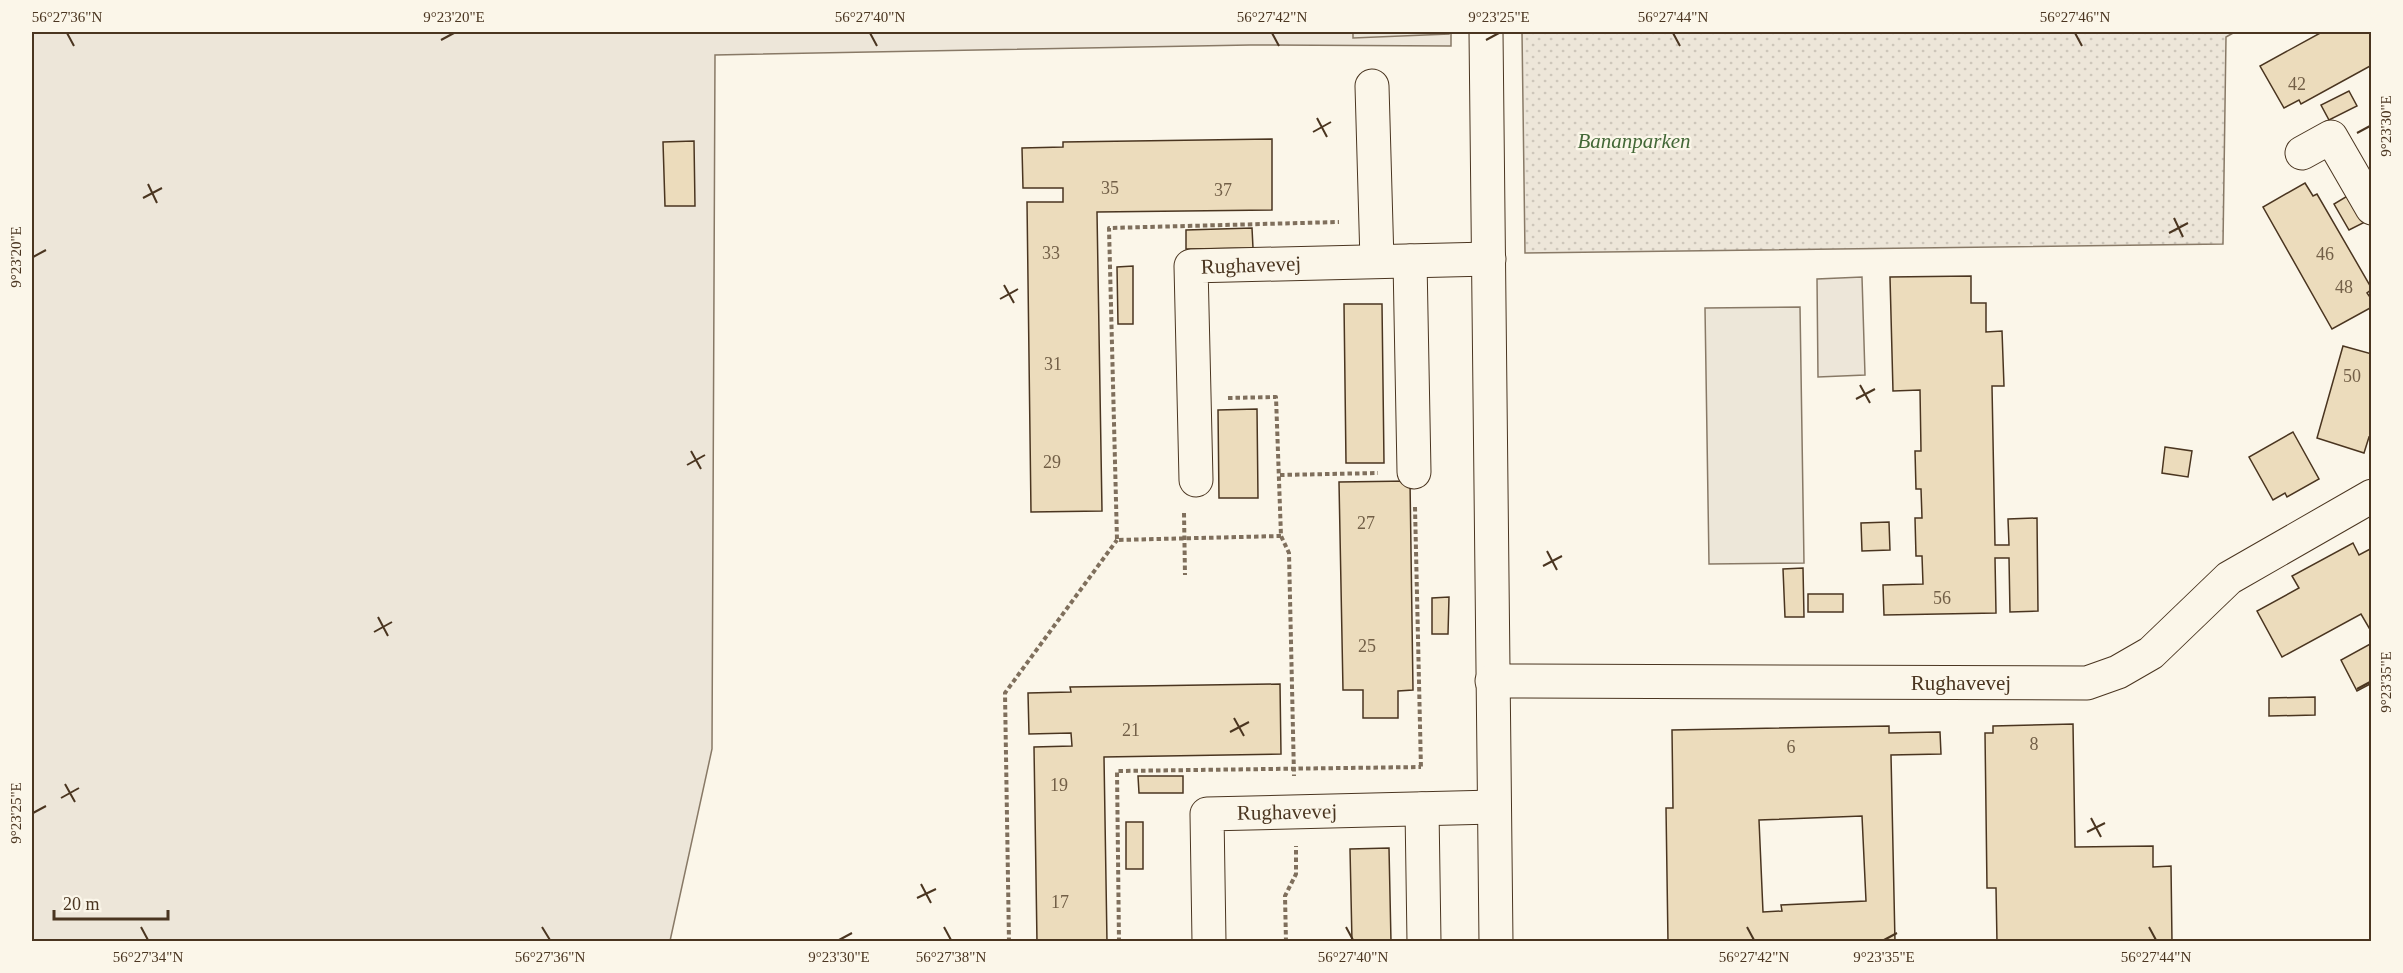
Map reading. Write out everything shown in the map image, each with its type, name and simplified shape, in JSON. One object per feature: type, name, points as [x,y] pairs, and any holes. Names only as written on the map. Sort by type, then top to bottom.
[{"type":"street","points":[[1486,32],[1496,942]]},
{"type":"street","points":[[1372,86],[1377,261]]},
{"type":"street","points":[[2302,153],[2331,137],[2372,208]]},
{"type":"street","name":"Rughavevej","points":[[1196,480],[1191,266],[1489,259]]},
{"type":"street","points":[[1410,261],[1414,472]]},
{"type":"street","name":"Rughavevej","points":[[1492,681],[2087,683],[2118,672],[2151,653],[2229,578],[2372,496]]},
{"type":"street","name":"Rughavevej","points":[[1209,942],[1207,814],[1494,807]]},
{"type":"street","points":[[1422,809],[1424,942]]},
{"type":"path","points":[[908,32],[970,32]]},
{"type":"path","points":[[1194,398],[1276,397],[1281,536],[1289,553],[1295,812],[1296,874],[1285,896],[1286,942]]},
{"type":"path","points":[[1280,475],[1414,472],[1422,809]]},
{"type":"path","points":[[1185,575],[1184,501],[1196,480]]},
{"type":"path","points":[[1009,942],[1005,693],[1117,540]]},
{"type":"green space","points":[[32,32],[1451,32],[1451,46],[1250,45],[715,55],[712,749],[670,941],[32,942]]},
{"type":"green space","name":"Bananparken","points":[[1522,32],[2235,32],[2226,37],[2223,244],[1525,253]]},
{"type":"green space","points":[[1862,277],[1865,375],[1818,377],[1817,279]]},
{"type":"shaded area","points":[[1353,32],[1449,32],[1449,34],[1353,38]]},
{"type":"shaded area","points":[[1800,307],[1804,563],[1709,564],[1705,308]]},
{"type":"building","points":[[2322,32],[2372,32],[2372,65],[2301,104],[2299,100],[2284,108],[2260,66]]},
{"type":"building","points":[[2349,91],[2357,106],[2329,120],[2321,105]]},
{"type":"building","points":[[1272,139],[1272,210],[1097,212],[1102,511],[1031,512],[1027,202],[1063,202],[1063,188],[1023,188],[1022,148],[1063,147],[1063,142]]},
{"type":"building","points":[[694,141],[695,206],[665,206],[663,142]]},
{"type":"building","points":[[2305,183],[2313,196],[2317,194],[2372,289],[2367,293],[2372,300],[2372,307],[2332,329],[2263,207]]},
{"type":"building","points":[[2349,195],[2365,222],[2349,230],[2334,204]]},
{"type":"building","points":[[1252,228],[1253,248],[1186,249],[1186,230]]},
{"type":"building","points":[[1133,266],[1133,324],[1118,324],[1117,267]]},
{"type":"building","points":[[1971,276],[1971,303],[1986,303],[1986,332],[2002,331],[2004,386],[1992,386],[1995,545],[2009,545],[2008,519],[2037,518],[2038,611],[2010,612],[2009,558],[1995,558],[1996,613],[1884,615],[1883,585],[1923,584],[1922,556],[1916,556],[1915,518],[1922,518],[1921,489],[1916,489],[1915,451],[1921,451],[1920,390],[1893,391],[1890,277]]},
{"type":"building","points":[[1344,304],[1382,304],[1384,463],[1346,463]]},
{"type":"building","points":[[2343,346],[2372,354],[2372,438],[2369,437],[2364,453],[2317,438]]},
{"type":"building","points":[[1257,409],[1258,498],[1219,498],[1218,410]]},
{"type":"building","points":[[2293,432],[2319,479],[2287,497],[2285,493],[2273,500],[2249,457]]},
{"type":"building","points":[[2165,447],[2192,451],[2188,477],[2162,473]]},
{"type":"building","points":[[1410,481],[1413,690],[1398,691],[1398,718],[1363,718],[1363,690],[1343,690],[1339,482]]},
{"type":"building","points":[[1889,522],[1890,550],[1862,551],[1861,523]]},
{"type":"building","points":[[2353,543],[2359,555],[2372,548],[2372,633],[2361,614],[2282,657],[2257,611],[2299,588],[2292,576]]},
{"type":"building","points":[[1803,568],[1804,617],[1785,617],[1783,569]]},
{"type":"building","points":[[1808,594],[1843,594],[1843,612],[1808,612]]},
{"type":"building","points":[[1449,597],[1448,634],[1432,634],[1432,598]]},
{"type":"building","points":[[2372,643],[2372,683],[2357,691],[2341,660]]},
{"type":"building","points":[[1280,684],[1281,754],[1104,757],[1107,942],[1037,942],[1034,747],[1072,746],[1071,733],[1029,734],[1028,693],[1071,692],[1070,687]]},
{"type":"building","points":[[2315,697],[2315,715],[2269,716],[2269,698]]},
{"type":"building","points":[[2073,724],[2075,847],[2153,846],[2153,867],[2171,866],[2172,942],[1997,942],[1996,888],[1987,888],[1985,733],[1993,733],[1993,726]]},
{"type":"building","points":[[1889,726],[1889,733],[1940,732],[1941,754],[1891,755],[1895,942],[1668,942],[1666,808],[1673,808],[1672,730]],"holes":[[[1862,816],[1866,901],[1781,905],[1782,911],[1763,912],[1759,820]]]},
{"type":"building","points":[[1138,776],[1183,776],[1183,793],[1139,793]]},
{"type":"building","points":[[1126,822],[1143,822],[1143,869],[1126,869]]},
{"type":"building","points":[[1389,848],[1391,942],[1352,942],[1350,849]]}]
